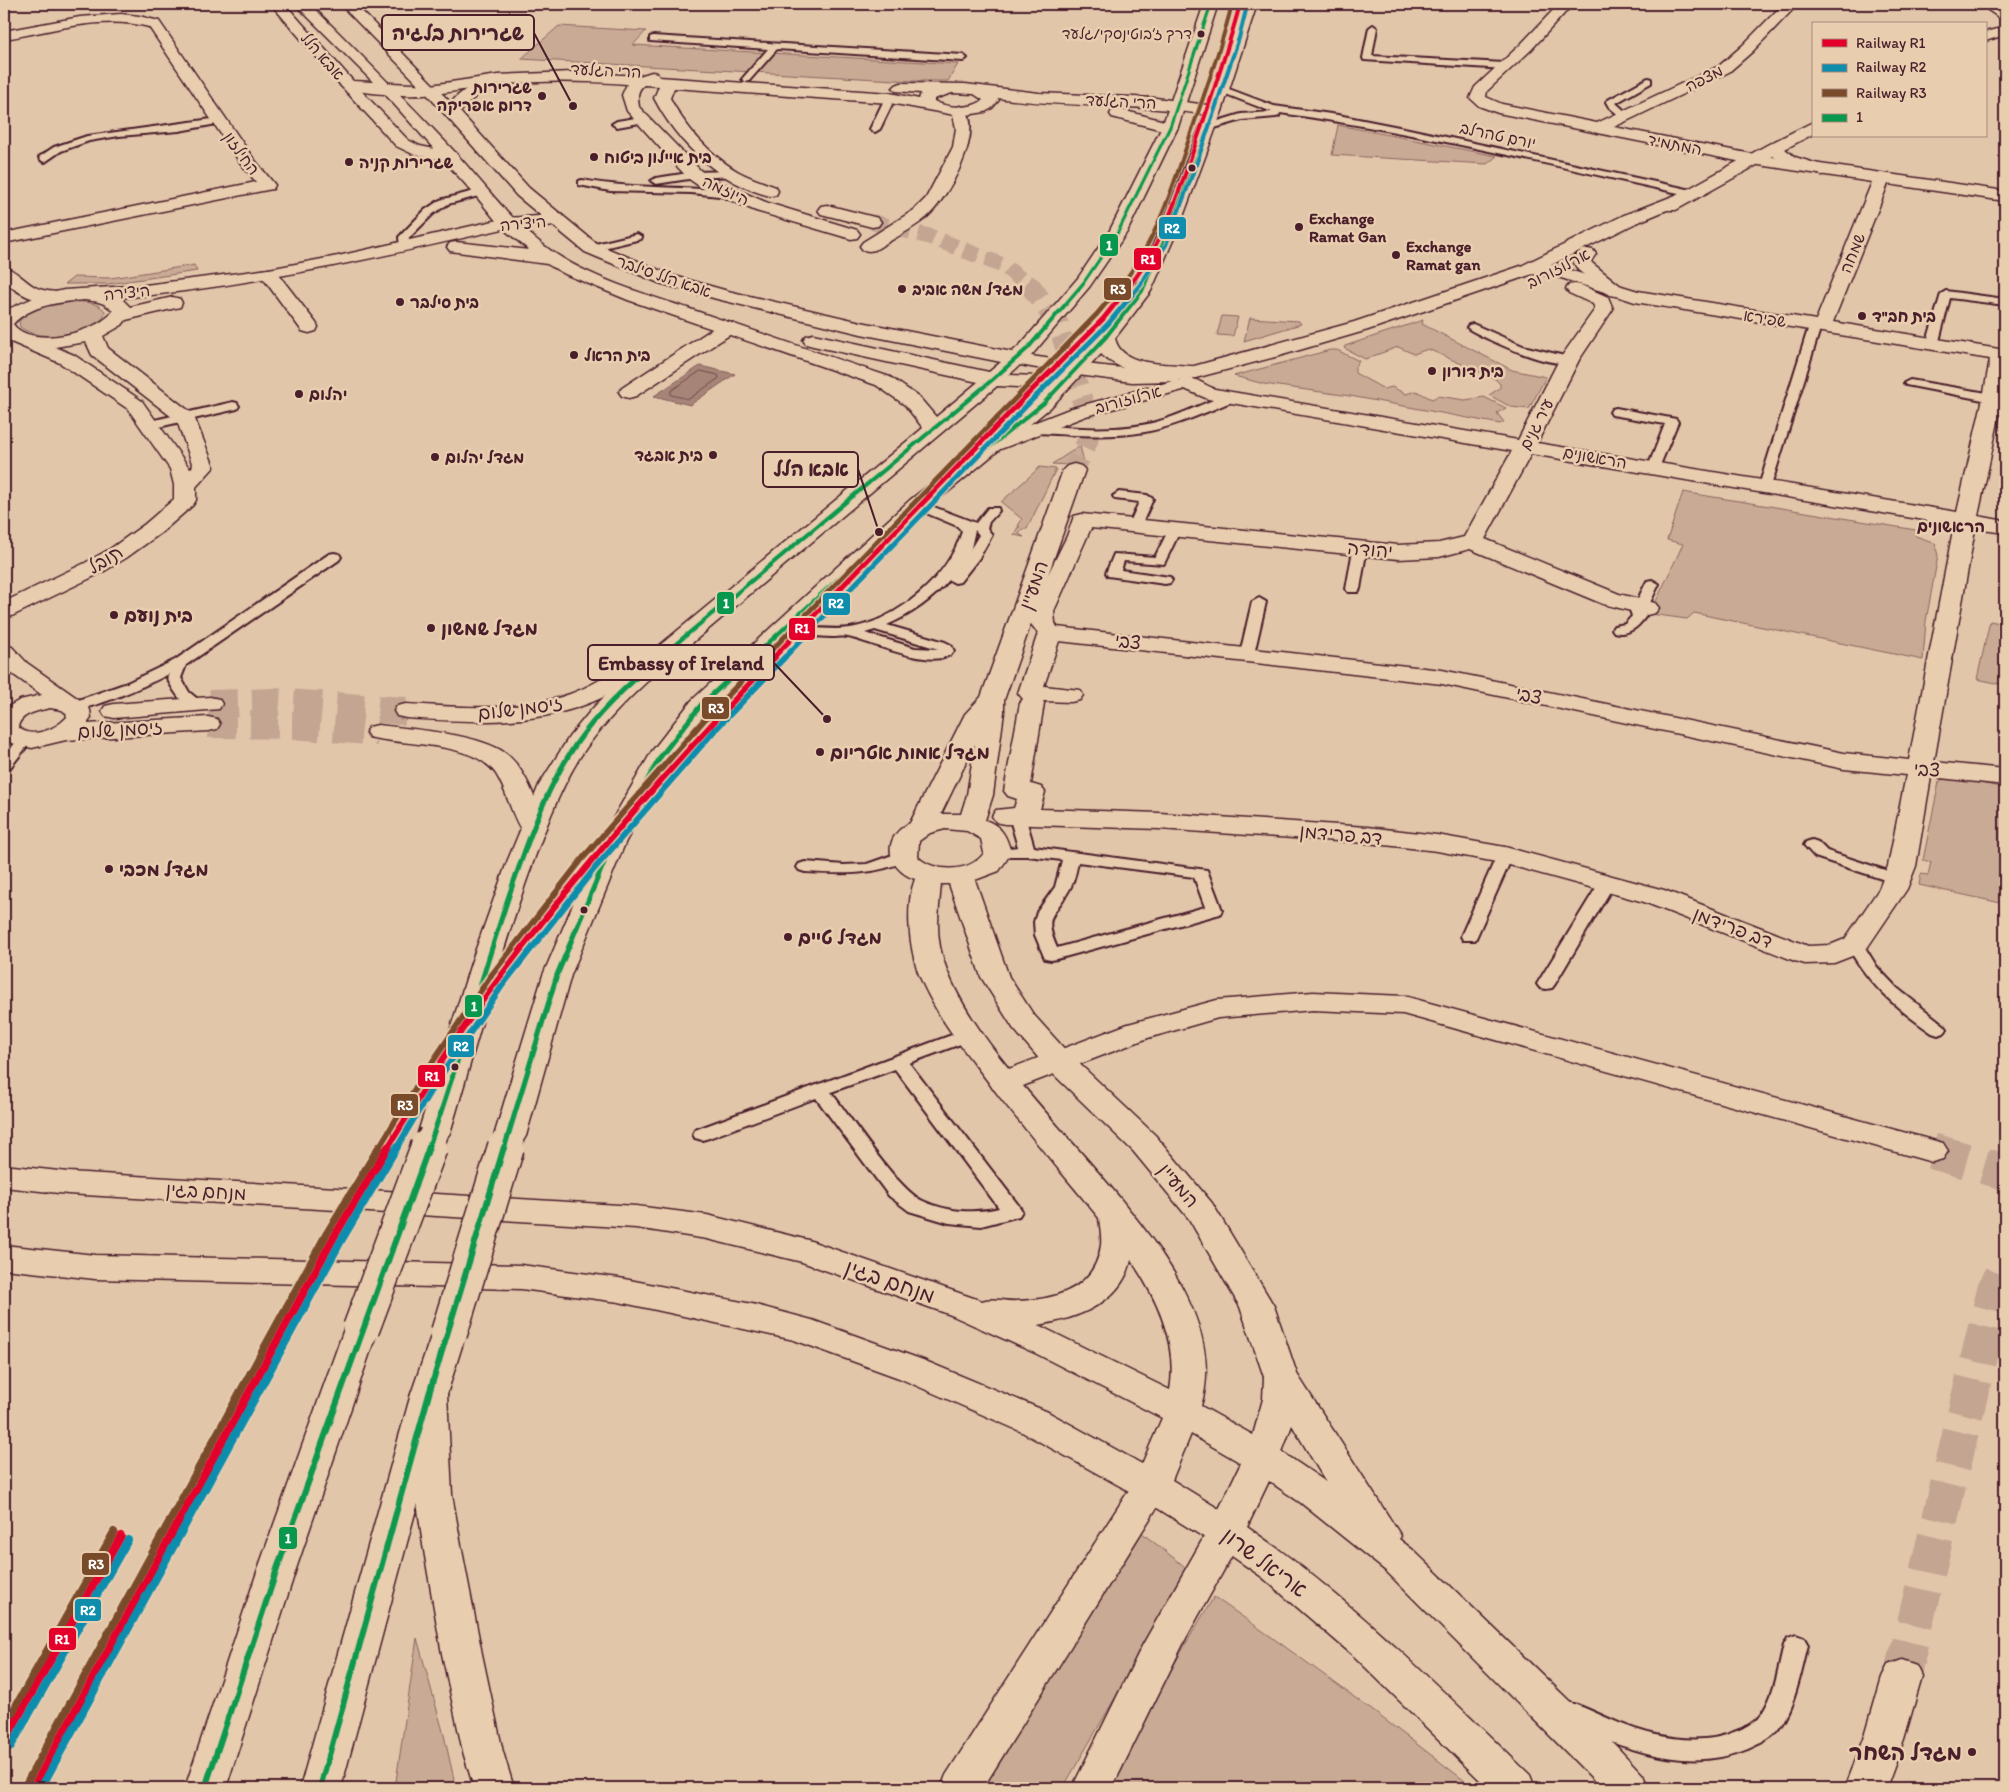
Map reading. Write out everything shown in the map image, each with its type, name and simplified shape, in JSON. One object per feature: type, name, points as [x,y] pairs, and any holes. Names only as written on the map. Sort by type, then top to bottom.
[{"type":"main road","name":"אבא הלל","points":[[278,4],[402,144],[414,150],[448,156]]},
{"type":"main road","name":"אבא הלל סילבר","points":[[302,4],[389,90],[513,228],[553,260],[594,280],[883,381],[915,402],[926,414],[933,428]]},
{"type":"main road","name":"אבא הלל סילבר","points":[[347,4],[427,85],[523,192],[554,220],[591,248],[665,279],[723,295],[861,328],[1016,359],[1078,369]]},
{"type":"main road","points":[[205,1788],[276,1568],[434,1133],[508,896],[556,777],[577,743],[606,708],[645,670],[1016,359],[1028,348],[1084,282],[1118,232],[1175,115],[1211,4]]},
{"type":"main road","points":[[320,1788],[430,1394],[558,976],[613,841],[661,756],[701,705],[918,505],[986,448],[1044,403],[1078,369],[1142,291],[1172,222],[1211,119],[1250,4]]},
{"type":"main road","name":"המתמיד","points":[[1566,4],[1526,47],[1480,90],[1478,98],[1484,103],[1498,108],[1752,159],[2005,196]]},
{"type":"main road","name":"מצפה","points":[[1600,128],[1724,69],[1748,48],[1791,4]]},
{"type":"main road","points":[[1986,4],[2005,15]]},
{"type":"main road","name":"החילזון","points":[[4,35],[102,19],[143,19],[154,24],[247,161],[267,185],[4,238]]},
{"type":"main road","points":[[1986,37],[2005,31]]},
{"type":"main road","name":"הרי הגלעד","points":[[389,90],[528,68],[584,68],[664,78],[890,98],[942,110],[960,111],[984,99],[1014,96],[1211,119]]},
{"type":"main road","name":"הרי הגלעד","points":[[427,85],[573,76],[639,81],[664,78]]},
{"type":"main road","points":[[573,76],[608,85],[628,96],[632,88],[639,81]]},
{"type":"main road","points":[[664,78],[662,98],[667,109],[676,100],[694,92],[743,84]]},
{"type":"main road","points":[[452,112],[461,98],[474,89],[498,80]]},
{"type":"main road","name":"הרי הגלעד","points":[[743,84],[965,89],[984,99],[1084,109],[1132,117],[1175,115]]},
{"type":"main road","name":"אבא הלל","points":[[348,85],[389,90]]},
{"type":"main road","points":[[930,106],[926,103],[927,96],[947,89]]},
{"type":"main road","name":"היוזמה","points":[[628,96],[632,108],[642,120],[701,180],[728,194],[799,220],[851,234]]},
{"type":"main road","name":"היוזמה","points":[[667,109],[711,159],[732,174],[784,197],[872,222]]},
{"type":"main road","points":[[869,246],[920,214],[934,200],[960,147],[964,128],[960,111]]},
{"type":"main road","name":"ארלוזורוב","points":[[1540,273],[1587,254],[1752,159],[1812,128]]},
{"type":"main road","points":[[1773,148],[1788,160],[1822,170]]},
{"type":"main road","name":"שמחה","points":[[1819,327],[1882,178]]},
{"type":"main road","name":"ארלוזורוב","points":[[986,448],[1079,412],[1272,352],[1361,326],[1533,284],[1540,273],[1630,219],[1688,195]]},
{"type":"main road","name":"היצירה","points":[[88,296],[274,280],[404,247],[554,220]]},
{"type":"main road","name":"היצירה","points":[[22,340],[57,342],[94,334],[108,328],[122,316],[150,306],[274,280],[456,247],[513,228]]},
{"type":"main road","points":[[456,247],[513,253],[553,260]]},
{"type":"main road","points":[[1587,254],[1582,261],[1584,266],[1616,291]]},
{"type":"main road","points":[[4,272],[29,293],[57,297],[88,296],[113,301],[120,306],[123,312],[122,316]]},
{"type":"main road","points":[[1540,273],[1593,296],[1602,301],[1604,308]]},
{"type":"main road","name":"שפירא","points":[[1540,273],[1635,296],[2003,356]]},
{"type":"main road","points":[[274,280],[309,327]]},
{"type":"main road","name":"עיר גנים","points":[[1472,542],[1526,445],[1569,360],[1610,300],[1635,296]]},
{"type":"main road","points":[[57,297],[27,305],[4,324],[11,336],[67,359],[135,404],[180,469],[185,485]]},
{"type":"main road","points":[[685,313],[992,380],[1038,382],[1078,369]]},
{"type":"main road","points":[[629,392],[728,328]]},
{"type":"main road","points":[[94,334],[98,351],[186,418]]},
{"type":"main road","points":[[1105,338],[1105,346],[1108,352],[1119,360],[1191,377]]},
{"type":"main road","points":[[1855,945],[1893,889],[1902,866],[1966,520],[2003,356]]},
{"type":"main road","name":"ארלוזורוב","points":[[1078,369],[1132,376],[1191,377]]},
{"type":"main road","name":"הראשונים","points":[[1191,377],[1208,393],[1232,398],[1526,445],[2005,527]]},
{"type":"main road","name":"תובל","points":[[4,611],[30,596],[94,567],[167,519],[185,500],[185,485],[204,467],[186,418]]},
{"type":"main road","name":"המעיין","points":[[970,824],[980,795],[992,712],[992,700],[1074,470]]},
{"type":"main road","name":"יהודה","points":[[1082,522],[1398,552],[1439,550],[1472,542]]},
{"type":"main road","name":"המעיין","points":[[1050,633],[1043,624],[1042,611],[1078,536],[1082,522]]},
{"type":"main road","points":[[1472,542],[1611,599],[1641,607]]},
{"type":"main road","points":[[1050,633],[1030,692],[1071,695]]},
{"type":"main road","name":"צבי","points":[[1050,633],[1442,677],[1844,761],[1889,768],[1963,771],[2005,777]]},
{"type":"main road","name":"זיסמן שלום","points":[[406,711],[495,714],[560,705],[605,686],[678,643]]},
{"type":"main road","points":[[11,660],[75,708],[76,724],[62,733]]},
{"type":"main road","points":[[11,660],[21,692],[12,727]]},
{"type":"main road","name":"המעיין","points":[[921,827],[977,714],[992,700]]},
{"type":"main road","name":"זיסמן שלום","points":[[50,701],[75,708],[205,711],[62,733],[44,738],[12,727],[38,703],[50,701]]},
{"type":"main road","points":[[1016,816],[1032,792],[1017,791],[1032,703]]},
{"type":"main road","name":"זיסמן שלום","points":[[378,732],[459,744],[493,755],[516,786],[534,828]]},
{"type":"main road","name":"דב פרידמן","points":[[1016,816],[1159,821],[1367,835],[1437,843],[1505,855],[1654,896],[1806,955],[1834,954],[1855,945]]},
{"type":"main road","points":[[945,876],[913,867],[904,856],[902,848],[905,840],[921,827],[945,822],[970,824],[983,828],[992,836],[997,844],[997,853],[993,861],[984,868],[945,876],[927,883],[923,937],[930,965],[942,992],[968,1035],[1004,1082],[1137,1241],[1167,1289],[1181,1322],[1189,1376],[1182,1412],[1151,1486],[960,1788]]},
{"type":"main road","name":"המעיין","points":[[945,876],[995,977],[1023,1021],[1058,1061],[1144,1143],[1202,1211],[1257,1306],[1281,1377],[1281,1400],[1276,1420],[1262,1456],[1226,1532],[1203,1570],[1125,1718],[1092,1788]]},
{"type":"main road","points":[[1004,1082],[1138,1031],[1217,1009],[1313,1001],[1404,1005],[1932,1151]]},
{"type":"main road","name":"מנחם בגין","points":[[4,1176],[68,1183],[636,1217],[707,1228],[808,1252],[963,1306],[1049,1345],[1182,1412],[1262,1456]]},
{"type":"main road","points":[[963,1306],[993,1312],[1022,1314],[1053,1312],[1080,1301],[1102,1284],[1115,1264],[1118,1237],[1115,1216]]},
{"type":"main road","name":"אריאל שרון","points":[[4,1257],[95,1267],[522,1277],[619,1290],[752,1317],[800,1330],[911,1369],[1035,1422],[1151,1486],[1226,1532],[1275,1566],[1369,1645],[1515,1788]]},
{"type":"main road","points":[[1281,1377],[1352,1493],[1400,1561]]},
{"type":"main road","points":[[430,1394],[434,1495],[440,1535],[462,1654],[483,1752],[494,1788]]},
{"type":"main road","points":[[1262,1456],[1314,1493],[1400,1561],[1602,1759],[1628,1788]]},
{"type":"main road","points":[[1864,1788],[1884,1739],[1902,1678]]},
{"type":"lane","points":[[1373,28],[1367,58],[1504,66]]},
{"type":"lane","points":[[653,39],[963,58]]},
{"type":"lane","points":[[743,84],[775,46]]},
{"type":"lane","points":[[1625,116],[1611,102],[1648,81]]},
{"type":"lane","name":"יורם טהרלב","points":[[1221,90],[1257,105],[1296,114],[1338,118],[1418,134],[1688,195]]},
{"type":"lane","points":[[874,128],[890,98]]},
{"type":"lane","name":"יורם טהרלב","points":[[1211,119],[1296,114]]},
{"type":"lane","points":[[617,124],[642,120]]},
{"type":"lane","points":[[45,159],[44,157],[51,152],[87,140],[219,121]]},
{"type":"lane","points":[[654,182],[668,173],[677,157]]},
{"type":"lane","points":[[669,189],[732,174]]},
{"type":"lane","points":[[629,188],[654,182],[701,180],[732,174]]},
{"type":"lane","points":[[582,183],[594,187],[669,189],[728,194]]},
{"type":"lane","points":[[404,247],[404,237],[429,212],[444,202],[482,192]]},
{"type":"lane","points":[[591,248],[637,237]]},
{"type":"lane","points":[[1932,345],[1946,294],[2005,302]]},
{"type":"lane","points":[[1473,327],[1488,337],[1530,353],[1569,360]]},
{"type":"lane","points":[[1765,486],[1819,327]]},
{"type":"lane","points":[[1910,383],[1993,398]]},
{"type":"lane","points":[[1036,429],[1086,433],[1133,430],[1162,424],[1232,398]]},
{"type":"lane","points":[[150,425],[233,406]]},
{"type":"lane","points":[[1616,412],[1672,422],[1654,467]]},
{"type":"lane","points":[[1119,496],[1148,500],[1134,527]]},
{"type":"lane","points":[[918,505],[962,523],[982,528]]},
{"type":"lane","points":[[848,638],[904,617],[943,591],[974,555],[986,535],[982,528],[983,521],[993,512]]},
{"type":"lane","points":[[875,628],[914,605],[941,580],[968,541],[969,532],[962,523]]},
{"type":"lane","points":[[1165,580],[1113,573],[1119,558],[1159,561],[1174,531]]},
{"type":"lane","points":[[1353,589],[1360,550],[1373,550]]},
{"type":"lane","points":[[75,708],[132,686],[180,663],[334,556]]},
{"type":"lane","points":[[1619,629],[1630,627],[1639,616],[1641,607],[1652,584]]},
{"type":"lane","points":[[1247,654],[1259,602]]},
{"type":"lane","points":[[784,629],[938,654],[947,650],[940,645],[875,628]]},
{"type":"lane","points":[[180,663],[174,678],[183,695],[205,711]]},
{"type":"lane","points":[[4,766],[12,727]]},
{"type":"lane","points":[[1016,816],[1027,851]]},
{"type":"lane","points":[[1812,845],[1821,854],[1897,879]]},
{"type":"lane","points":[[997,853],[1027,851],[1071,856],[1201,873],[1214,910],[1050,955],[1042,930],[1042,918],[1047,907],[1060,892],[1068,877],[1071,856]]},
{"type":"lane","points":[[1469,936],[1505,855]]},
{"type":"lane","points":[[805,867],[866,870],[888,864],[904,856]]},
{"type":"lane","points":[[1546,984],[1607,883]]},
{"type":"lane","points":[[1855,945],[1864,964],[1887,990],[1938,1029]]},
{"type":"lane","points":[[702,1134],[968,1035]]},
{"type":"lane","points":[[820,1090],[896,1191],[916,1206],[950,1216],[981,1219],[1012,1211],[898,1061]]},
{"type":"lane","points":[[1538,1697],[1595,1725],[1627,1737],[1668,1748],[1704,1750],[1739,1742],[1767,1726],[1781,1698],[1796,1646]]},
{"type":"shaded area","points":[[559,26],[646,31],[633,45],[958,64],[948,81],[913,81],[521,59]]},
{"type":"shaded area","points":[[1338,125],[1497,156],[1487,164],[1332,155]]},
{"type":"shaded area","points":[[194,265],[197,271],[108,284],[65,284],[74,277],[111,278]]},
{"type":"shaded area","points":[[70,301],[98,305],[105,311],[104,317],[86,328],[63,335],[39,335],[20,327],[19,322],[29,312],[49,304]]},
{"type":"shaded area","points":[[1222,316],[1238,317],[1233,336],[1217,335]]},
{"type":"shaded area","points":[[1250,318],[1299,321],[1301,324],[1244,341]]},
{"type":"shaded area","points":[[1423,320],[1422,324],[1512,370],[1546,377],[1529,409],[1511,407],[1489,395],[1500,388],[1500,384],[1495,379],[1428,349],[1414,354],[1398,347],[1365,359],[1344,348],[1345,346]]},
{"type":"shaded area","points":[[1330,350],[1337,350],[1359,361],[1355,367],[1355,373],[1384,389],[1392,387],[1406,394],[1416,391],[1432,399],[1438,396],[1465,400],[1484,397],[1506,408],[1497,413],[1504,422],[1500,424],[1350,396],[1264,384],[1234,376]]},
{"type":"shaded area","points":[[1080,446],[1085,466],[1052,464]]},
{"type":"shaded area","points":[[1040,467],[1056,469],[1027,529],[1023,529],[1019,534],[1024,537],[1014,535],[1018,527],[1020,527],[1018,526],[1022,519],[1001,502]]},
{"type":"shaded area","points":[[1683,492],[1916,530],[1916,536],[1935,543],[1938,556],[1926,621],[1923,660],[1694,613],[1687,619],[1650,614],[1683,544],[1667,540]]},
{"type":"shaded area","points":[[1990,621],[2005,624],[2005,685],[1977,679]]},
{"type":"shaded area","points":[[1945,778],[1955,778],[2005,788],[2005,904],[1919,885],[1921,874],[1928,875],[1931,862],[1923,860],[1939,782]]},
{"type":"shaded area","points":[[1142,1533],[1189,1570],[1063,1788],[983,1788]]},
{"type":"shaded area","points":[[1214,1597],[1346,1691],[1474,1788],[1372,1788],[1338,1784],[1304,1784],[1220,1789],[1110,1788],[1159,1691]]},
{"type":"shaded area","points":[[417,1638],[444,1735],[456,1788],[395,1788]]},
{"type":"water","points":[[700,366],[735,374],[690,405],[654,396]]},
{"type":"tunnel","points":[[872,222],[931,237],[1004,266],[1028,285]]},
{"type":"tunnel","points":[[1026,284],[1032,288],[1058,324],[1085,409],[1088,440],[1074,470]]},
{"type":"tunnel","points":[[210,704],[273,702],[406,711]]},
{"type":"tunnel","points":[[208,724],[293,725],[378,732]]},
{"type":"tunnel","points":[[1932,1151],[2005,1172]]},
{"type":"tunnel","points":[[1902,1677],[1995,1290],[2005,1271]]},
{"type":"rail line","name":"R3","points":[[26,1784],[327,1233],[419,1082],[490,977],[583,858],[704,720],[1097,314],[1128,276],[1152,239],[1183,157],[1225,34],[1232,4]]},
{"type":"rail line","name":"R1","points":[[33,1788],[334,1237],[425,1086],[496,982],[589,863],[639,804],[709,725],[1025,397],[1103,319],[1134,280],[1159,242],[1190,160],[1232,36],[1240,4]]},
{"type":"rail line","name":"R2","points":[[41,1788],[341,1241],[431,1090],[502,986],[595,868],[645,809],[715,730],[1030,402],[1108,324],[1140,285],[1166,245],[1197,162],[1239,38],[1247,6]]},
{"type":"rail line","name":"R3","points":[[4,1727],[114,1532]]},
{"type":"rail line","name":"R1","points":[[4,1742],[121,1536]]},
{"type":"rail line","name":"R2","points":[[11,1746],[128,1540]]},
{"type":"transit line","name":"1","points":[[205,1788],[277,1569],[434,1133],[508,896],[533,828],[556,777],[577,743],[606,708],[645,670],[992,380],[1028,348],[1084,282],[1118,232],[1170,127],[1211,4]]},
{"type":"transit line","name":"1","points":[[320,1788],[429,1394],[557,975],[613,841],[635,799],[661,756],[701,705],[918,505],[1044,403],[1105,338],[1142,291],[1172,222],[1207,130]]},
{"type":"place","name":"דרך ז׳בוטינסקי/גלעד","points":[[1201,34]]},
{"type":"place","name":"שגרירות דרום אפריקה","points":[[542,96]]},
{"type":"place","name":"שגרירות בלגיה","points":[[573,106]]},
{"type":"place","name":"בית איילון ביטוח","points":[[594,157]]},
{"type":"place","name":"שגרירות קניה","points":[[349,162]]},
{"type":"place","name":"Exchange Ramat Gan","points":[[1299,227]]},
{"type":"place","name":"Exchange Ramat gan","points":[[1396,255]]},
{"type":"place","name":"מגדל משה אביב","points":[[902,289]]},
{"type":"place","name":"בית סילבר","points":[[400,302]]},
{"type":"place","name":"בית חב\"ד","points":[[1862,316]]},
{"type":"place","name":"בית הראל","points":[[574,355]]},
{"type":"place","name":"בית דורון","points":[[1432,371]]},
{"type":"place","name":"יהלום","points":[[299,394]]},
{"type":"place","name":"בית אבגד","points":[[713,455]]},
{"type":"place","name":"מגדל יהלום","points":[[435,457]]},
{"type":"place","name":"אבא הלל","points":[[879,532]]},
{"type":"place","name":"בית נועם","points":[[114,615]]},
{"type":"place","name":"מגדל שמשון","points":[[431,628]]},
{"type":"place","name":"Embassy of Ireland","points":[[827,719]]},
{"type":"place","name":"מגדל אמות אטריום","points":[[820,752]]},
{"type":"place","name":"מגדל מכבי","points":[[109,869]]},
{"type":"place","name":"מגדל טיים","points":[[788,937]]},
{"type":"place","name":"מגדל השחר","points":[[1972,1752]]},
{"type":"district","name":"הראשונים","points":[[1951,526]]}]
